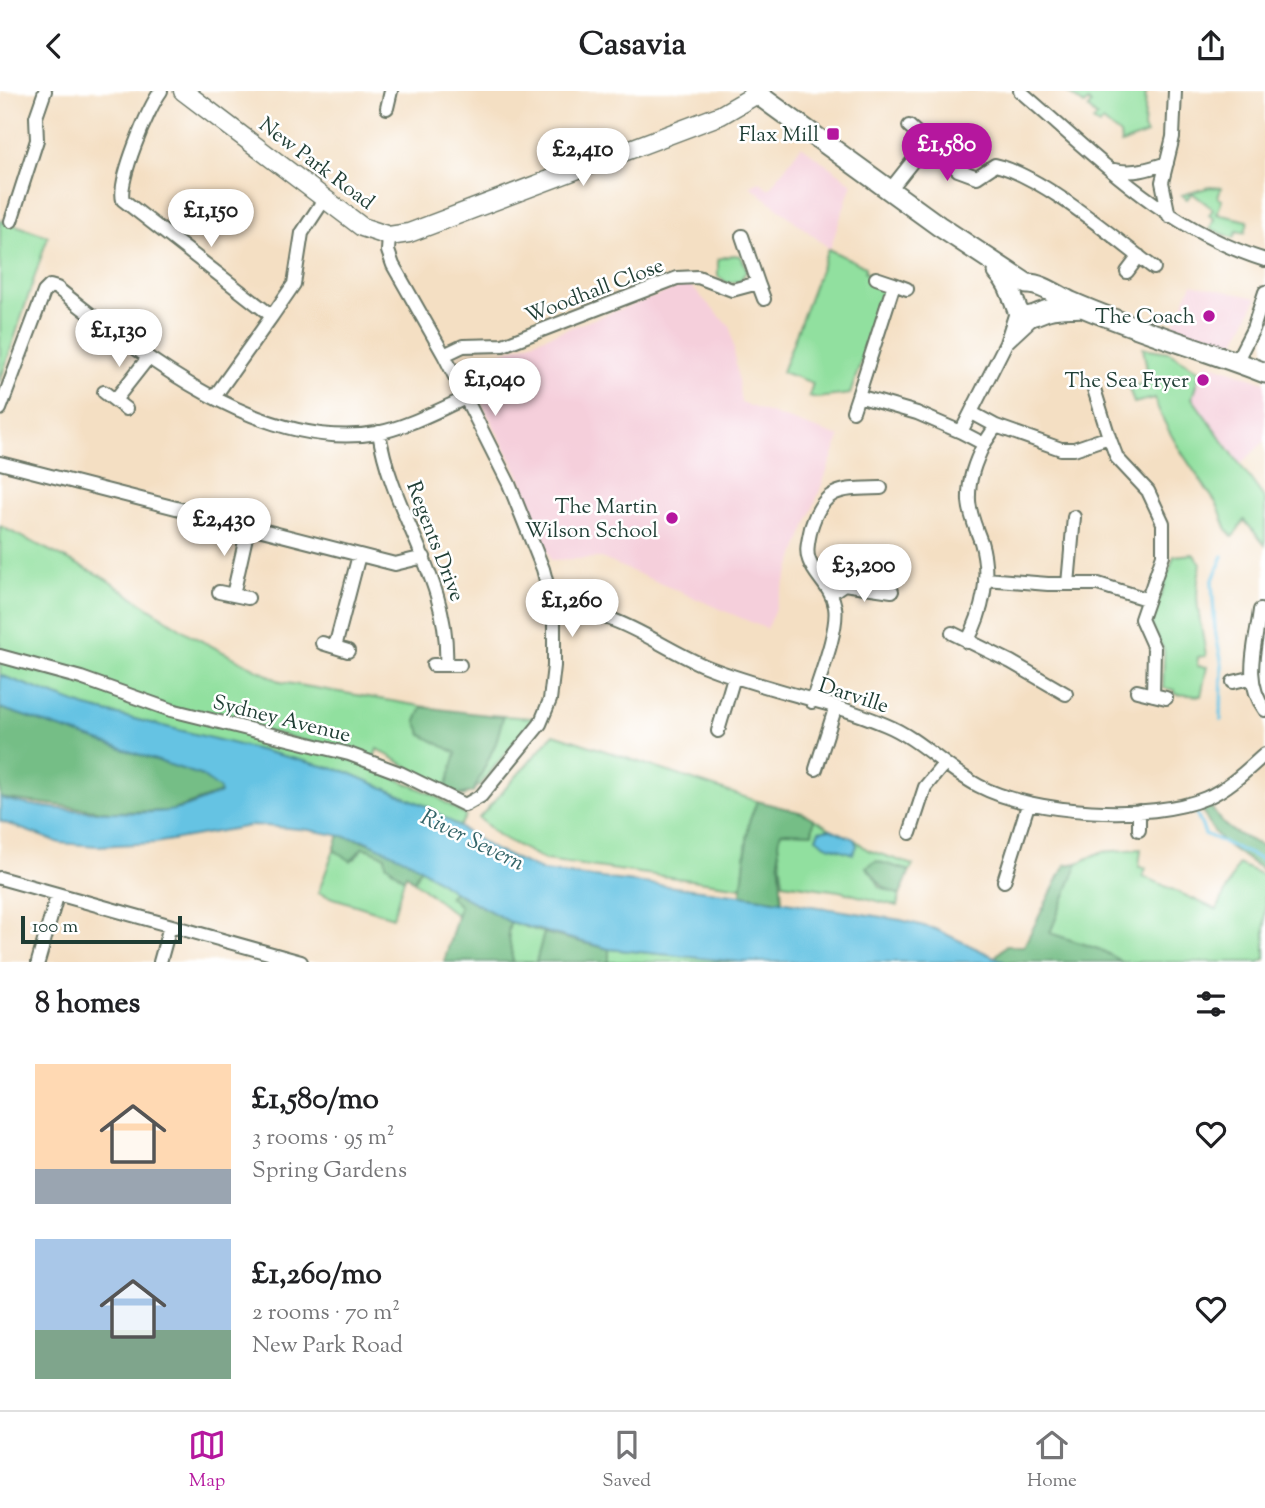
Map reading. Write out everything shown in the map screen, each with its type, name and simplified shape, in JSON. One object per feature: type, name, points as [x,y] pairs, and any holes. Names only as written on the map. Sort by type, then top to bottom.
[{"type":"main road","points":[[755,92],[982,256],[1030,301],[1086,307],[1265,373]]},
{"type":"street","points":[[11,221],[37,140],[36,117],[45,91]]},
{"type":"street","points":[[161,91],[147,111],[122,182],[123,200],[272,316]]},
{"type":"street","name":"New Park Road","points":[[183,91],[362,227],[389,236]]},
{"type":"street","points":[[387,108],[391,91]]},
{"type":"street","points":[[1020,91],[1169,216],[1226,248],[1265,260]]},
{"type":"street","points":[[1169,216],[1162,182],[1173,137],[1175,91]]},
{"type":"street","points":[[554,611],[532,538],[466,398],[393,265],[388,251],[389,236],[409,233],[721,115],[745,104],[755,92]]},
{"type":"street","points":[[909,126],[969,177],[981,176],[993,166],[1009,170],[1062,199],[1154,268]]},
{"type":"street","points":[[889,191],[927,143]]},
{"type":"street","points":[[1110,169],[1136,172],[1167,163]]},
{"type":"street","points":[[215,396],[294,284],[302,233],[325,198]]},
{"type":"street","points":[[742,236],[764,299]]},
{"type":"street","points":[[1127,272],[1139,256]]},
{"type":"street","name":"Woodhall Close","points":[[444,355],[463,346],[503,345],[677,278],[698,277],[732,290],[758,282]]},
{"type":"street","points":[[876,278],[908,289]]},
{"type":"street","points":[[853,411],[894,284]]},
{"type":"street","points":[[0,409],[44,292],[50,286],[57,288],[148,358],[246,411],[301,429],[352,435],[379,432],[466,398]]},
{"type":"street","points":[[1237,362],[1253,329],[1265,294]]},
{"type":"street","points":[[961,432],[1030,301]]},
{"type":"street","points":[[1006,343],[1030,301]]},
{"type":"street","points":[[115,400],[148,358]]},
{"type":"street","points":[[1094,389],[1117,458],[1148,491],[1163,523],[1163,555],[1141,619],[1154,648],[1159,696],[1137,691]]},
{"type":"street","points":[[104,392],[127,409]]},
{"type":"street","points":[[858,395],[917,413],[984,444]]},
{"type":"street","points":[[972,413],[996,426],[1061,449],[1074,449],[1110,437]]},
{"type":"street","points":[[967,642],[979,617],[985,579],[984,556],[969,502],[971,476],[984,444],[996,426]]},
{"type":"street","name":"Regents Drive","points":[[379,432],[392,480],[424,557],[444,618],[439,665],[460,665]]},
{"type":"street","points":[[0,463],[248,528],[395,563],[424,557]]},
{"type":"street","points":[[812,702],[836,609],[831,593],[808,559],[808,541],[816,512],[829,494],[845,489],[881,488]]},
{"type":"street","points":[[1069,584],[1079,531],[1074,517]]},
{"type":"street","points":[[233,595],[248,528]]},
{"type":"street","points":[[322,643],[342,649],[359,555]]},
{"type":"street","points":[[985,579],[1109,586],[1146,599]]},
{"type":"street","points":[[831,593],[844,584],[892,591]]},
{"type":"street","points":[[219,592],[248,598]]},
{"type":"street","points":[[1260,610],[1261,630],[1250,678],[1253,691],[1265,710]]},
{"type":"street","name":"Darville","points":[[554,611],[595,612],[734,677],[889,726],[979,786],[1028,805],[1068,810],[1139,811],[1175,807],[1217,793],[1265,754]]},
{"type":"street","name":"Sydney Avenue","points":[[0,656],[81,678],[172,710],[349,754],[400,773],[465,805],[481,796],[540,724],[550,700],[556,644],[554,611]]},
{"type":"street","points":[[952,633],[1049,677],[1066,694]]},
{"type":"street","points":[[718,731],[734,677]]},
{"type":"street","points":[[1233,681],[1250,678]]},
{"type":"street","points":[[816,769],[835,709]]},
{"type":"street","points":[[910,832],[920,797],[944,764]]},
{"type":"street","points":[[1004,881],[1028,805]]},
{"type":"street","points":[[1139,811],[1139,830]]},
{"type":"street","points":[[0,878],[301,962]]},
{"type":"street","points":[[38,962],[57,896]]},
{"type":"street","points":[[160,962],[170,926]]},
{"type":"shaded area","points":[[801,146],[852,183],[830,249],[750,186],[759,181],[769,189]]},
{"type":"shaded area","name":"The Martin Wilson School","points":[[689,284],[731,328],[741,403],[840,437],[767,629],[601,558],[551,560],[521,479],[463,367]]},
{"type":"shaded area","points":[[1192,284],[1257,298],[1233,347],[1172,328]]},
{"type":"shaded area","points":[[1206,362],[1265,382],[1265,441],[1241,464],[1192,398],[1200,371]]},
{"type":"green space","points":[[1066,91],[1146,91],[1144,129],[1147,134],[1121,144],[1120,135],[1103,121],[1099,125],[1093,121],[1097,117],[1088,108],[1091,104],[1088,101],[1084,105]]},
{"type":"green space","points":[[1210,187],[1221,188],[1218,198],[1222,200],[1217,214],[1248,221],[1245,233],[1237,231],[1234,238],[1210,229],[1214,219],[1209,215],[1213,209],[1192,193],[1187,199],[1182,195]]},
{"type":"green space","points":[[0,220],[48,236],[0,382]]},
{"type":"green space","points":[[828,249],[866,267],[865,273],[870,274],[868,281],[881,287],[884,292],[850,394],[817,398],[809,396],[813,383],[782,372]]},
{"type":"green space","points":[[741,256],[747,270],[740,281],[727,283],[718,276],[718,259]]},
{"type":"green space","points":[[1143,348],[1169,352],[1200,371],[1192,398],[1265,499],[1265,545],[1244,520],[1233,537],[1229,533],[1219,507],[1174,440],[1154,398],[1134,403],[1129,388],[1149,381]]},
{"type":"green space","points":[[0,526],[101,576],[192,636],[281,682],[461,713],[534,718],[480,785],[464,796],[457,795],[377,749],[374,758],[172,708],[0,651]]},
{"type":"green space","points":[[1193,554],[1201,563],[1197,600],[1206,656],[1198,657],[1197,666],[1207,667],[1201,696],[1175,694],[1175,690],[1163,688],[1164,651],[1151,625],[1174,556]]},
{"type":"green space","points":[[0,661],[356,761],[434,795],[466,816],[459,827],[428,807],[347,772],[86,707],[0,675]]},
{"type":"green space","points":[[422,707],[503,717],[496,743],[473,792],[457,795],[446,788],[456,753],[422,735],[416,721]]},
{"type":"green space","points":[[0,708],[200,775],[220,788],[220,793],[170,811],[111,812],[0,798]]},
{"type":"green space","points":[[554,734],[757,801],[749,822],[742,887],[545,860],[499,836],[479,818]]},
{"type":"green space","points":[[757,801],[803,813],[814,819],[812,833],[781,832],[778,842],[782,901],[741,895],[749,822]]},
{"type":"green space","points":[[1210,804],[1226,826],[1265,847],[1265,871],[1228,845],[1213,830],[1202,808]]},
{"type":"green space","points":[[814,819],[831,829],[819,831],[816,837],[826,845],[857,846],[854,839],[868,850],[913,865],[910,871],[876,861],[870,870],[880,887],[900,895],[897,906],[839,891],[783,883],[778,842],[781,831],[812,833]]},
{"type":"green space","points":[[339,835],[381,847],[411,862],[420,868],[414,881],[406,874],[404,879],[386,864],[385,856],[363,847],[351,861],[334,850]]},
{"type":"green space","points":[[363,847],[386,856],[386,864],[404,879],[393,917],[318,893],[334,850],[355,859]]},
{"type":"green space","points":[[1141,849],[1139,867],[1146,868],[1143,876],[1217,910],[1238,864],[1265,876],[1265,959],[1259,962],[1122,962],[1101,950],[1050,933],[1078,863],[1101,852]]},
{"type":"green space","points":[[876,861],[910,871],[900,895],[882,886],[866,867]]},
{"type":"green space","points":[[1078,863],[1050,933],[1101,950],[1122,962],[1005,962],[995,957],[1006,946],[1024,946],[1065,865]]},
{"type":"green space","points":[[420,868],[455,892],[449,896],[460,906],[456,915],[414,881]]},
{"type":"green space","points":[[455,892],[510,922],[508,932],[513,962],[444,962],[460,906],[449,896]]},
{"type":"green space","points":[[510,922],[544,933],[536,962],[513,962],[508,932]]},
{"type":"green space","points":[[544,933],[609,949],[609,962],[536,962]]},
{"type":"green space","points":[[609,949],[740,962],[609,962]]},
{"type":"water","name":"River Severn","points":[[0,675],[86,707],[347,772],[428,807],[495,850],[543,871],[741,895],[901,920],[935,929],[1005,962],[740,962],[609,949],[510,922],[455,892],[413,863],[364,840],[309,830],[255,825],[155,843],[97,846],[60,843],[0,821],[0,798],[60,809],[150,812],[188,806],[220,793],[220,789],[200,775],[0,708]]},
{"type":"water","points":[[831,829],[854,839],[857,846],[853,854],[826,845],[816,838],[819,831]]},
{"type":"waterway","points":[[1221,720],[1222,664],[1215,631],[1212,582],[1223,556]]},
{"type":"waterway","points":[[1197,814],[1205,834],[1265,861]]},
{"type":"place","name":"Flax Mill","points":[[833,134]]},
{"type":"place","name":"The Coach","points":[[1209,316]]},
{"type":"place","name":"The Sea Fryer","points":[[1203,380]]},
{"type":"place","name":"The Martin Wilson School","points":[[672,518]]}]
